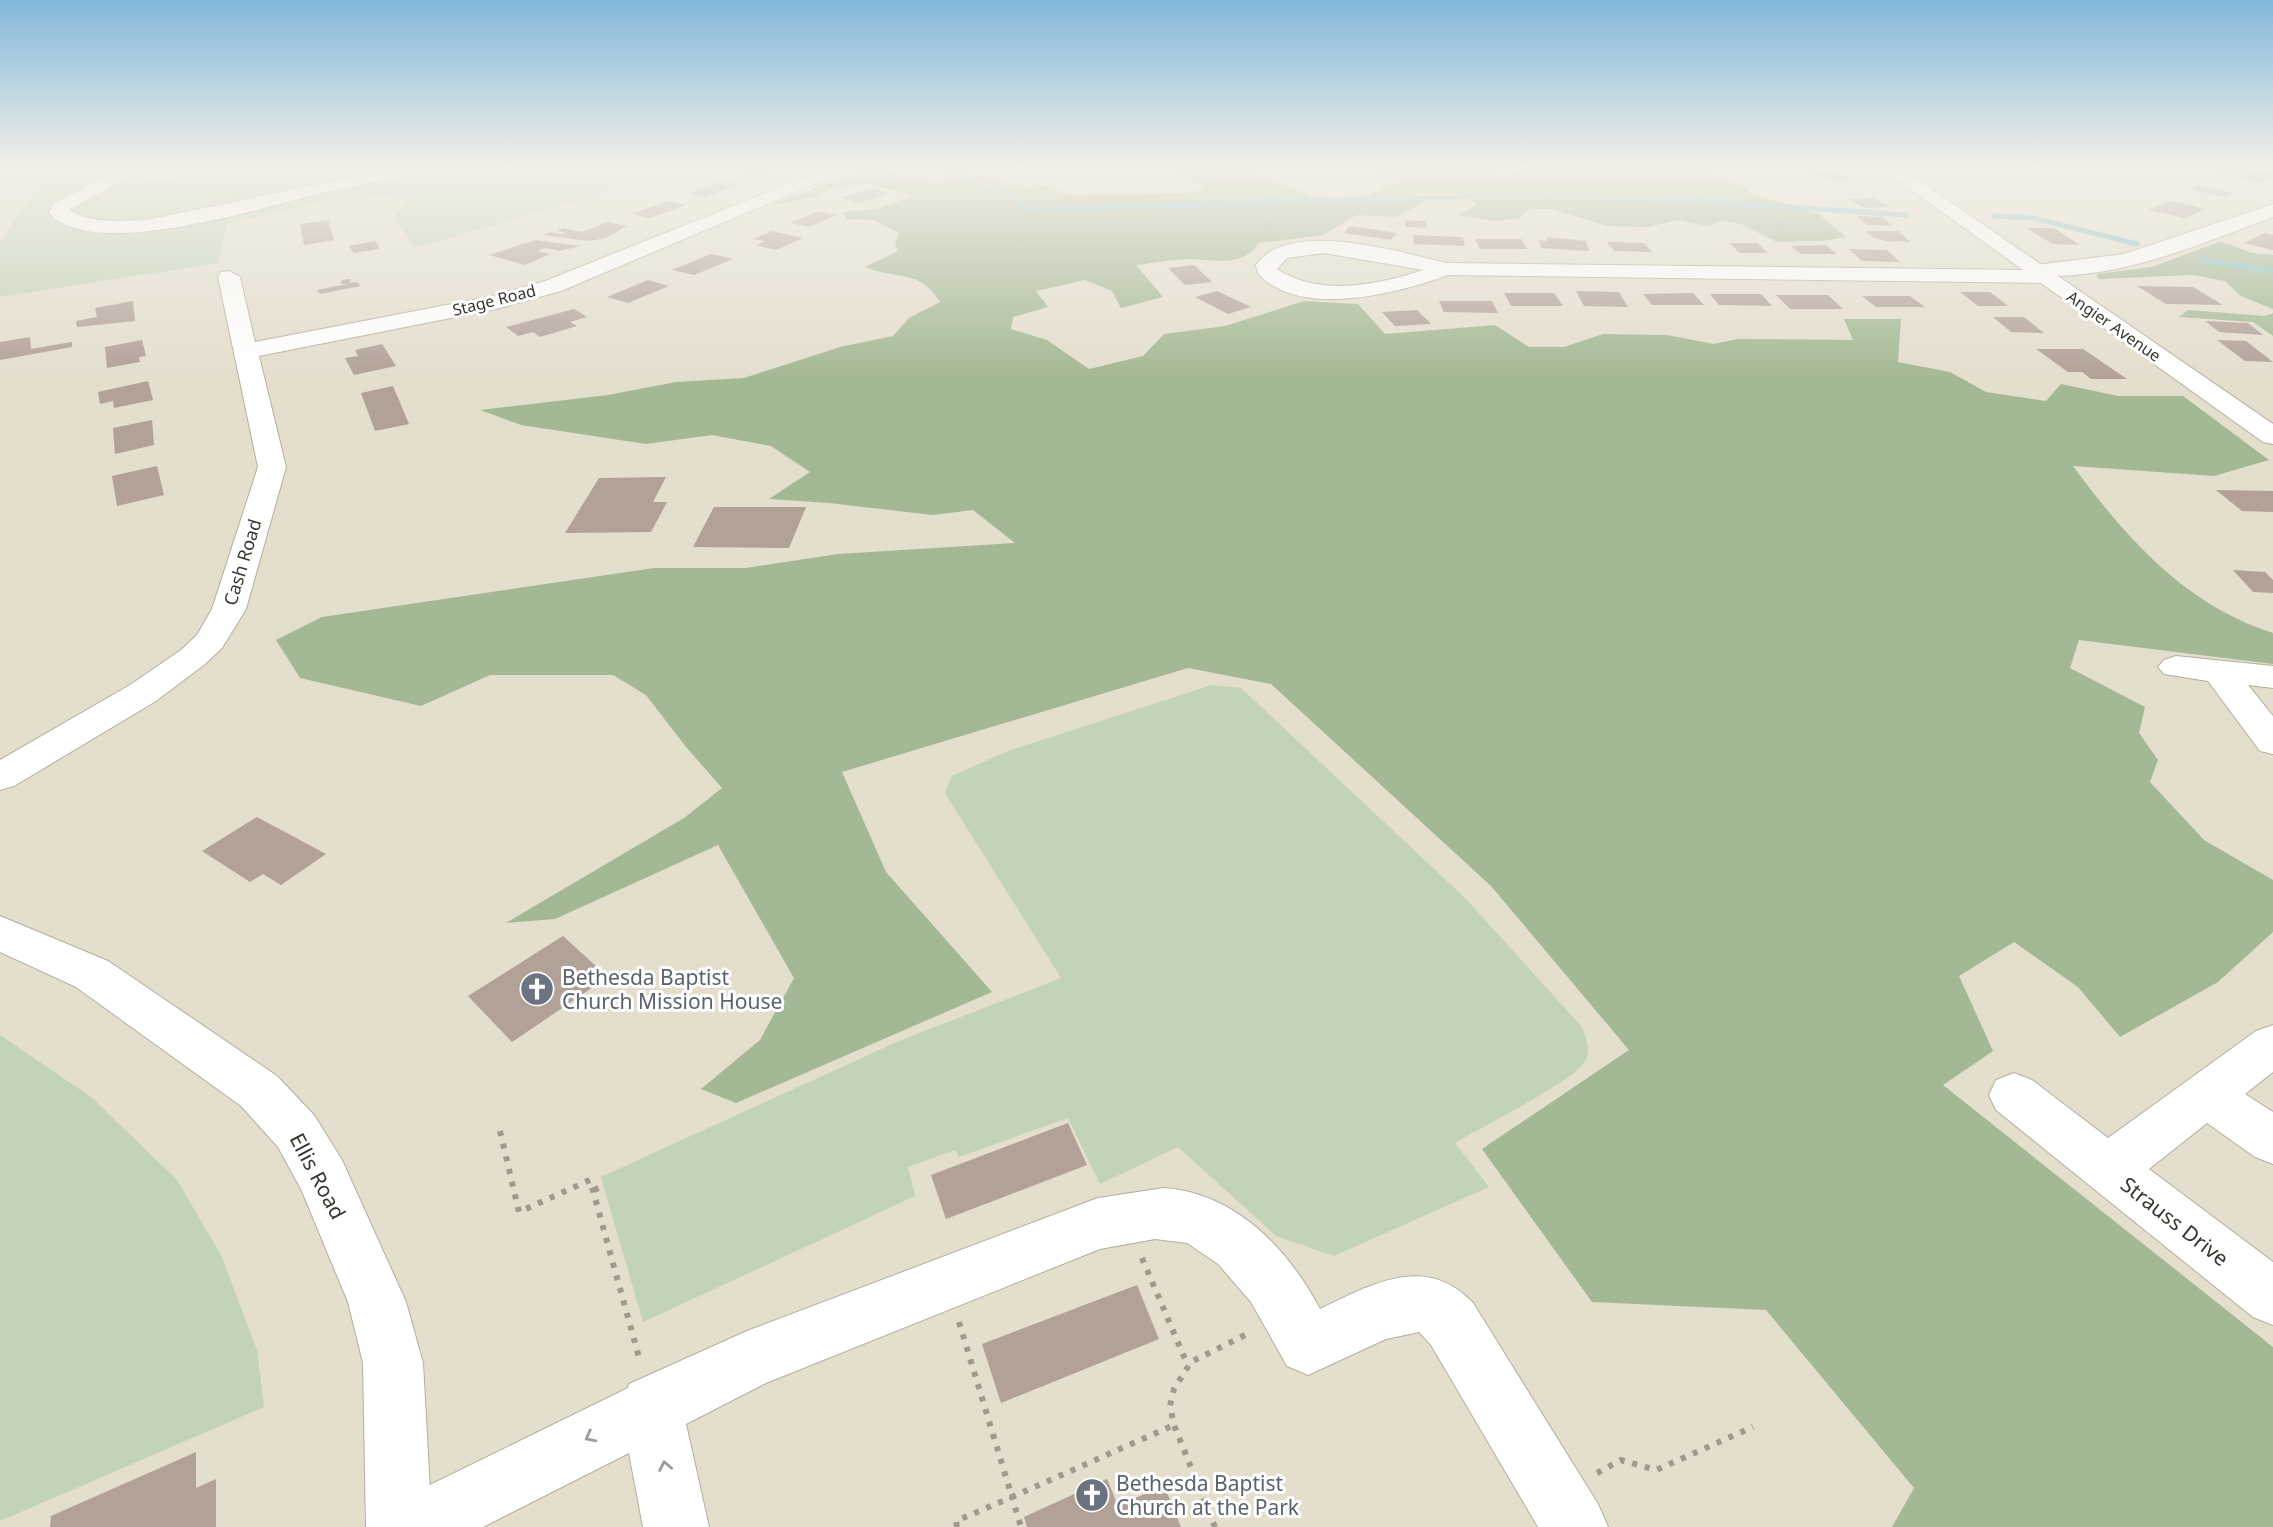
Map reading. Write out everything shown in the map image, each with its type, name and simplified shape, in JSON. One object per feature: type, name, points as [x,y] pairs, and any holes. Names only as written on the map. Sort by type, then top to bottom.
[{"type":"street","name":"Stage Road","points":[[246,351],[496,302],[553,286],[673,237]]},
{"type":"street","name":"Angier Avenue","points":[[1988,237],[2273,436]]},
{"type":"street","points":[[1446,270],[1409,282],[1330,292],[1285,284],[1267,272],[1266,265],[1279,252],[1317,247],[1376,254],[1446,270],[2039,273],[2126,262],[2197,237]]},
{"type":"street","name":"Cash Road","points":[[0,776],[143,692],[193,657],[219,629],[229,609],[272,467],[229,277]]},
{"type":"street","points":[[2175,667],[2273,677]]},
{"type":"street","points":[[2219,671],[2273,742]]},
{"type":"street","name":"Ellis Road","points":[[0,933],[92,974],[260,1091],[296,1131],[323,1177],[377,1303],[393,1363],[399,1527]]},
{"type":"street","name":"Strauss Drive","points":[[2273,1045],[2108,1169],[2273,1297]]},
{"type":"street","points":[[2205,1094],[2273,1141]]},
{"type":"street","points":[[2014,1095],[2108,1169]]},
{"type":"street","points":[[414,1527],[651,1406],[747,1361],[946,1281],[1098,1224],[1125,1218],[1172,1214],[1205,1223],[1233,1241],[1258,1266],[1293,1317],[1308,1345],[1401,1304],[1427,1304],[1440,1312],[1452,1324],[1565,1511]]},
{"type":"street","points":[[651,1406],[676,1527]]},
{"type":"path","points":[[500,1131],[519,1212],[590,1180],[651,1406]]},
{"type":"path","points":[[594,1190],[604,1186]]},
{"type":"path","points":[[1125,1218],[1188,1366]]},
{"type":"path","points":[[946,1281],[1021,1527]]},
{"type":"path","points":[[1215,1527],[1174,1425],[1170,1406],[1174,1389],[1188,1366],[1216,1347],[1293,1317]]},
{"type":"path","points":[[957,1527],[956,1521],[1174,1425]]},
{"type":"path","points":[[1565,1511],[1621,1460],[1656,1470],[1753,1427]]},
{"type":"green space","points":[[4,237],[224,237],[218,263],[0,297],[0,243]]},
{"type":"green space","points":[[408,237],[453,237],[416,248]]},
{"type":"green space","points":[[897,237],[1305,237],[1259,243],[1253,251],[1238,259],[1185,259],[1136,265],[1163,297],[1121,308],[1112,291],[1085,280],[1036,291],[1048,307],[1013,317],[1011,329],[1047,340],[1089,369],[1143,356],[1164,334],[1225,326],[1304,301],[1358,304],[1385,334],[1495,325],[1529,347],[1564,347],[1603,334],[1667,335],[1714,344],[1738,339],[1853,340],[1844,319],[1901,319],[1898,362],[1950,372],[1986,392],[2046,401],[2061,384],[2118,396],[2183,396],[2269,460],[2214,476],[2073,466],[2136,543],[2185,587],[2241,621],[2273,633],[2273,664],[2079,640],[2070,668],[2145,707],[2139,733],[2158,760],[2150,782],[2204,840],[2273,880],[2273,932],[2218,982],[2120,1037],[2078,987],[2014,942],[1959,976],[1993,1051],[1943,1085],[2273,1347],[2273,1527],[1892,1527],[1914,1488],[1766,1310],[1592,1302],[1482,1149],[1629,1050],[1491,886],[1271,684],[1188,668],[842,772],[886,872],[992,992],[736,1103],[701,1089],[760,1040],[794,978],[718,845],[555,919],[506,923],[684,818],[722,788],[646,695],[613,675],[490,675],[421,706],[300,678],[276,640],[322,617],[654,568],[746,568],[838,554],[1015,543],[973,510],[933,515],[769,499],[810,472],[771,446],[712,435],[646,444],[521,425],[480,410],[608,395],[676,382],[744,378],[840,347],[893,336],[909,318],[940,302],[925,284],[865,267],[898,251],[895,243]]},
{"type":"green space","points":[[1768,237],[1845,237],[1823,241],[1777,242]]},
{"type":"green space","points":[[2221,241],[2252,253],[2273,255],[2273,309],[2241,296],[2225,281],[2193,275],[2098,279],[2097,274],[2152,267]]},
{"type":"green space","points":[[2188,310],[2265,316],[2273,313],[2273,336],[2253,322],[2179,317]]},
{"type":"green space","points":[[1212,685],[1241,688],[1465,898],[1582,1027],[1588,1054],[1576,1071],[1544,1093],[1455,1143],[1489,1187],[1334,1256],[1276,1236],[1178,1147],[1100,1184],[1068,1118],[959,1157],[955,1150],[908,1167],[915,1196],[643,1322],[601,1177],[899,1041],[1061,978],[945,793],[952,776],[1008,751]]},
{"type":"green space","points":[[0,1035],[91,1097],[177,1180],[221,1255],[257,1350],[264,1407],[0,1521]]},
{"type":"building","points":[[303,237],[333,237],[334,240],[304,245]]},
{"type":"building","points":[[560,237],[607,237],[589,241]]},
{"type":"building","points":[[1413,237],[1463,237],[1465,246],[1414,244]]},
{"type":"building","points":[[1550,237],[1586,241],[1589,251],[1541,248],[1539,240],[1547,241]]},
{"type":"building","points":[[1905,237],[1911,242],[1886,241],[1874,238]]},
{"type":"building","points":[[2041,237],[2068,237],[2080,245],[2052,244]]},
{"type":"building","points":[[2256,237],[2273,237],[2273,250],[2244,243]]},
{"type":"building","points":[[803,238],[776,250],[756,245],[765,241],[753,239]]},
{"type":"building","points":[[1475,239],[1521,239],[1527,249],[1480,249]]},
{"type":"building","points":[[535,240],[581,246],[559,251],[546,248],[537,251],[550,254],[525,265],[489,255]]},
{"type":"building","points":[[375,241],[380,249],[354,253],[349,246]]},
{"type":"building","points":[[1607,242],[1644,243],[1652,252],[1614,251]]},
{"type":"building","points":[[1729,243],[1757,243],[1768,253],[1740,253]]},
{"type":"building","points":[[1826,245],[1837,254],[1801,254],[1791,246]]},
{"type":"building","points":[[1849,249],[1887,250],[1900,262],[1862,261]]},
{"type":"building","points":[[711,254],[733,259],[694,275],[672,270]]},
{"type":"building","points":[[1194,265],[1212,282],[1185,285],[1168,268]]},
{"type":"building","points":[[351,279],[349,283],[357,282],[360,286],[320,294],[317,290],[347,284],[340,284],[342,280]]},
{"type":"building","points":[[648,280],[669,286],[628,303],[607,297]]},
{"type":"building","points":[[2137,286],[2193,287],[2223,305],[2166,304]]},
{"type":"building","points":[[1217,291],[1251,307],[1228,314],[1195,297]]},
{"type":"building","points":[[1576,291],[1619,292],[1628,307],[1584,306]]},
{"type":"building","points":[[1960,292],[1990,292],[2008,306],[1978,306]]},
{"type":"building","points":[[1504,293],[1554,293],[1563,306],[1511,306]]},
{"type":"building","points":[[1693,293],[1704,305],[1652,305],[1643,294]]},
{"type":"building","points":[[1710,294],[1761,294],[1772,306],[1719,305]]},
{"type":"building","points":[[1776,295],[1828,295],[1843,309],[1790,309]]},
{"type":"building","points":[[1862,296],[1910,296],[1925,307],[1876,307]]},
{"type":"building","points":[[133,301],[135,321],[77,327],[76,321],[97,317],[95,308]]},
{"type":"building","points":[[1439,301],[1492,301],[1498,313],[1444,312]]},
{"type":"building","points":[[574,309],[587,317],[570,322],[577,326],[540,337],[533,332],[518,336],[506,327]]},
{"type":"building","points":[[1417,310],[1431,324],[1395,326],[1382,312]]},
{"type":"building","points":[[1993,317],[2024,317],[2044,333],[2011,332]]},
{"type":"building","points":[[2205,321],[2248,323],[2263,335],[2219,332]]},
{"type":"building","points":[[30,337],[31,349],[72,342],[72,347],[0,360],[0,342]]},
{"type":"building","points":[[142,340],[146,356],[139,357],[140,362],[107,368],[105,347]]},
{"type":"building","points":[[2217,340],[2246,341],[2273,362],[2245,361]]},
{"type":"building","points":[[382,344],[396,366],[354,375],[345,358],[358,356],[355,350]]},
{"type":"building","points":[[2036,349],[2083,349],[2127,379],[2091,379],[2082,372],[2068,372]]},
{"type":"building","points":[[148,381],[153,400],[114,408],[113,401],[100,404],[98,392]]},
{"type":"building","points":[[393,386],[409,424],[375,431],[361,393]]},
{"type":"building","points":[[152,420],[154,445],[115,454],[113,428]]},
{"type":"building","points":[[157,466],[164,495],[117,506],[112,476]]},
{"type":"building","points":[[666,477],[653,502],[667,502],[651,532],[565,533],[599,478]]},
{"type":"building","points":[[2216,490],[2273,491],[2273,512],[2242,511]]},
{"type":"building","points":[[714,507],[806,507],[789,548],[693,547]]},
{"type":"building","points":[[2233,570],[2265,572],[2273,580],[2273,593],[2253,592]]},
{"type":"building","points":[[257,817],[326,854],[281,885],[263,874],[250,882],[202,851]]},
{"type":"building","points":[[563,936],[608,977],[512,1042],[468,996]]},
{"type":"building","points":[[1068,1123],[1087,1165],[946,1219],[931,1175]]},
{"type":"building","points":[[1137,1285],[1159,1339],[1001,1403],[982,1344]]},
{"type":"building","points":[[196,1452],[196,1488],[216,1479],[216,1527],[50,1527],[51,1516]]},
{"type":"building","name":"Bethesda Baptist Church at the Park","points":[[1107,1479],[1118,1506],[1164,1485],[1181,1527],[1027,1527],[1024,1517]]},
{"type":"waterway","points":[[2110,237],[2137,244]]},
{"type":"waterway","points":[[2200,260],[2273,271]]},
{"type":"place","name":"Bethesda Baptist Church Mission House","points":[[537,989]]},
{"type":"place","name":"Bethesda Baptist Church at the Park","points":[[1092,1495]]}]
